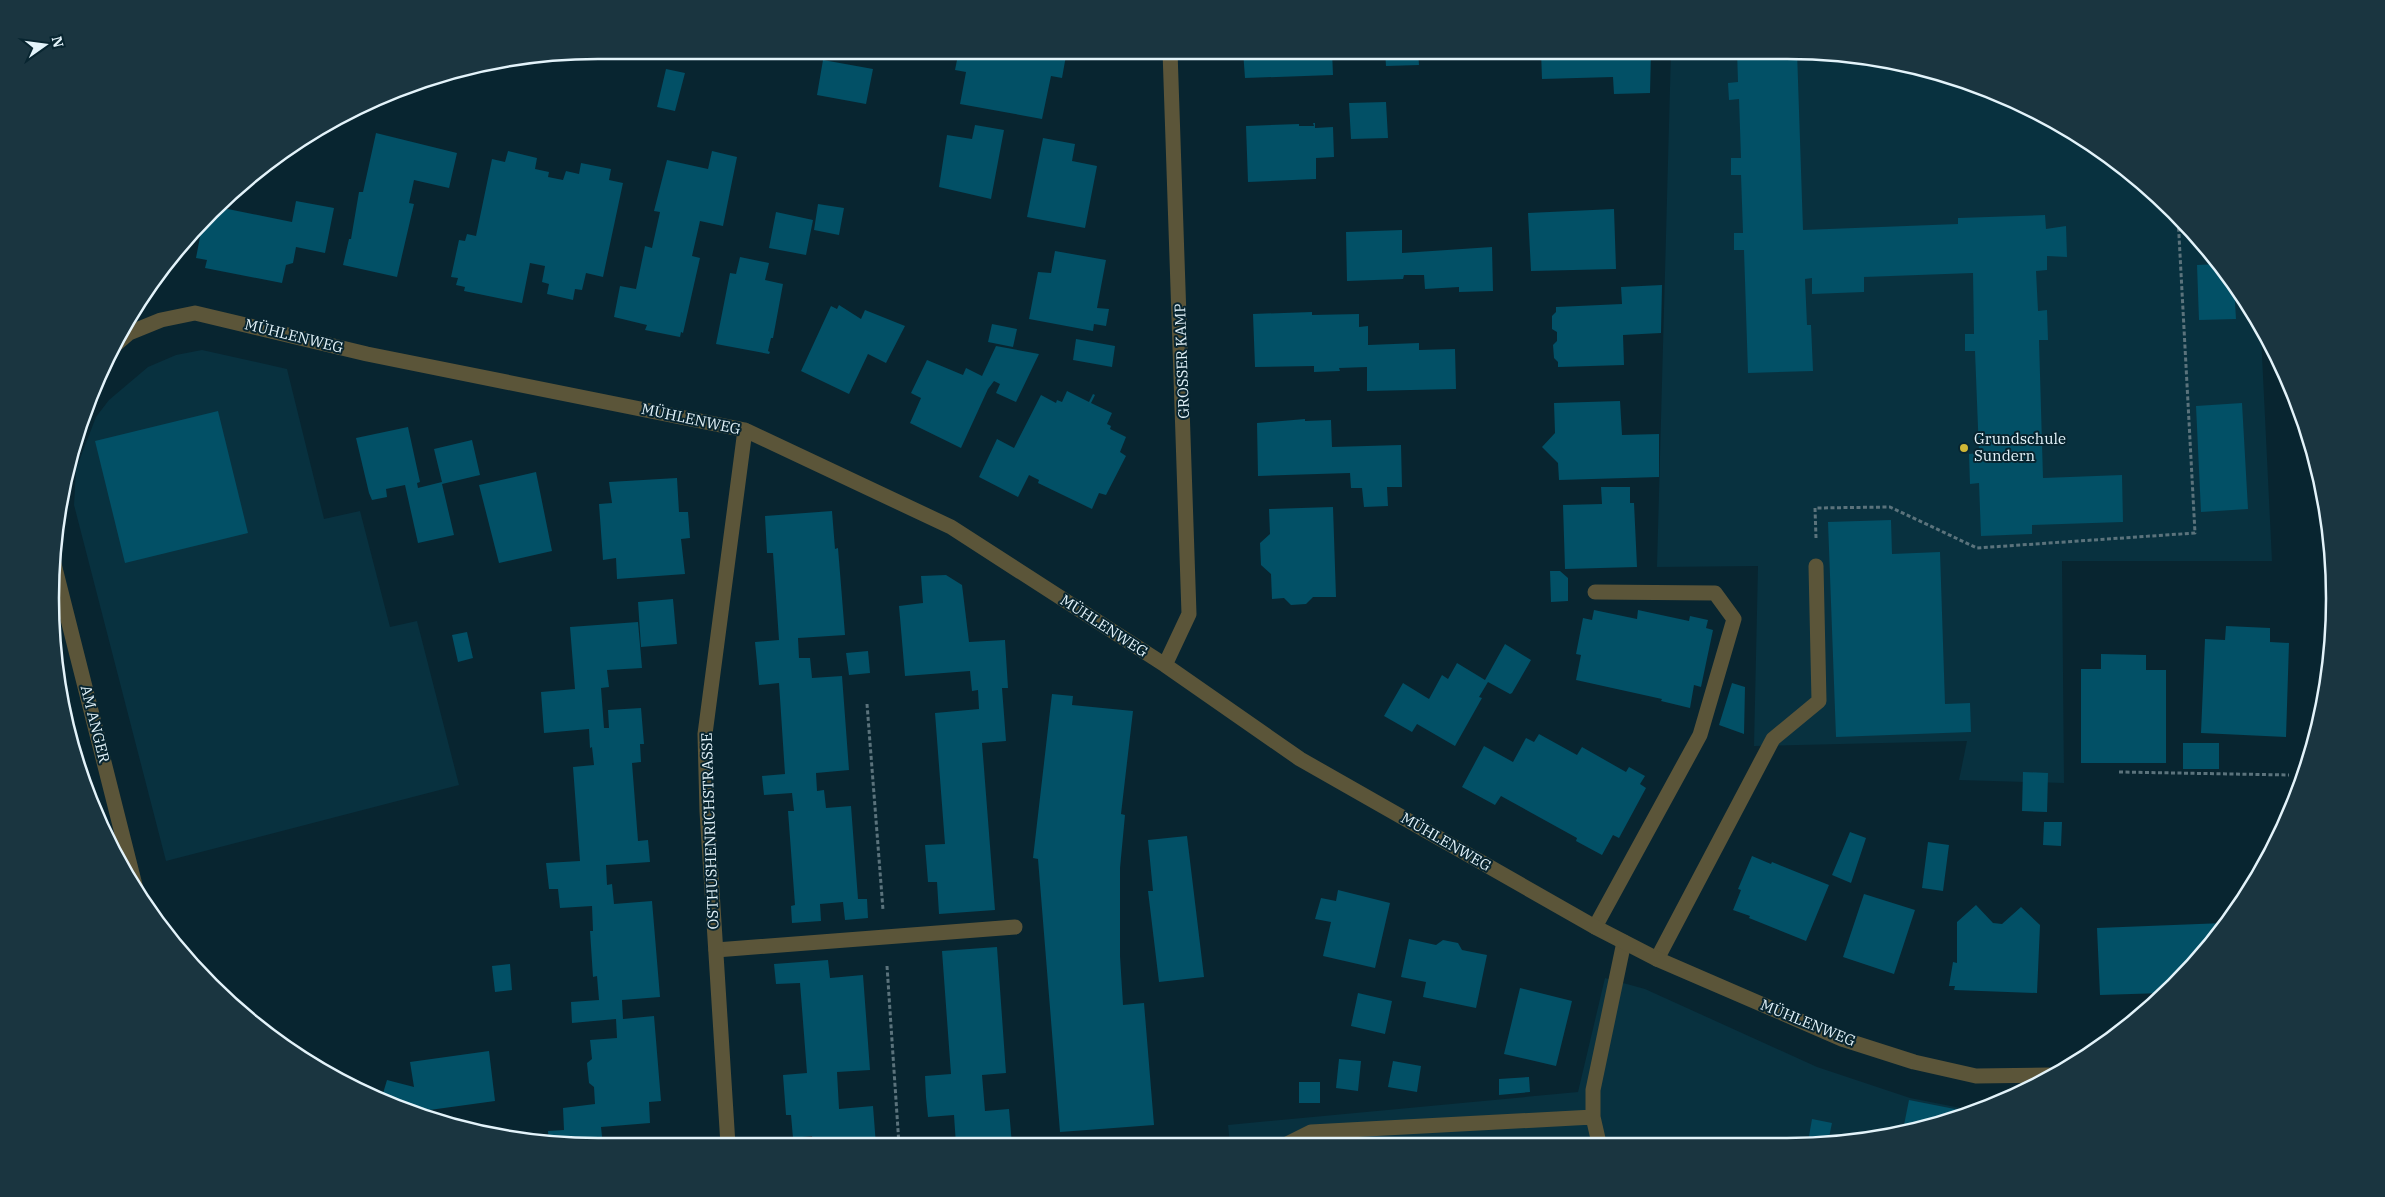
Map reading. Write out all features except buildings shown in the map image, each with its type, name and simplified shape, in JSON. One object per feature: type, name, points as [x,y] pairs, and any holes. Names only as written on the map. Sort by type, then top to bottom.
[{"type":"street","name":"GROSSER KAMP","points":[[1165,666],[1189,614],[1170,59]]},
{"type":"street","name":"MÜHLENWEG","points":[[129,333],[153,323],[195,313],[367,354],[745,430],[952,527],[1165,666],[1300,758],[1595,927],[1657,959],[1842,1039],[1914,1062],[1976,1076],[2039,1075]]},
{"type":"street","name":"OSTHUSHENRICHSTRASSE","points":[[728,1138],[707,812],[704,734],[745,430]]},
{"type":"street","points":[[1657,959],[1773,739],[1819,701],[1816,566]]},
{"type":"street","name":"AM ANGER","points":[[59,585],[130,867]]},
{"type":"street","points":[[1595,592],[1715,593],[1734,619],[1700,735],[1595,927]]},
{"type":"street","points":[[716,950],[1015,927]]},
{"type":"street","points":[[1597,1138],[1592,1117],[1592,1090],[1624,942]]},
{"type":"street","points":[[1299,1138],[1311,1132],[1592,1117]]},
{"type":"path","points":[[1816,566],[1815,508],[1890,507],[1978,548],[2194,534],[2179,228]]},
{"type":"path","points":[[2119,772],[2289,775]]},
{"type":"shaded area","name":"Grundschule Sundern","points":[[1671,59],[1786,59],[1857,63],[1892,69],[1960,87],[2025,114],[2056,131],[2115,170],[2168,217],[2215,270],[2261,342],[2272,561],[2062,561],[2064,783],[1959,780],[1967,741],[1754,746],[1758,566],[1657,567]]},
{"type":"shaded area","points":[[202,350],[287,369],[324,519],[360,511],[390,627],[417,621],[459,785],[166,861],[74,505],[76,469],[96,417],[109,400],[148,367],[176,355]]},
{"type":"shaded area","points":[[1605,978],[1645,989],[1817,1067],[1910,1098],[1964,1109],[1892,1128],[1822,1137],[1229,1138],[1228,1125],[1578,1092]]},
{"type":"place","name":"Grundschule Sundern","points":[[1964,448]]}]
